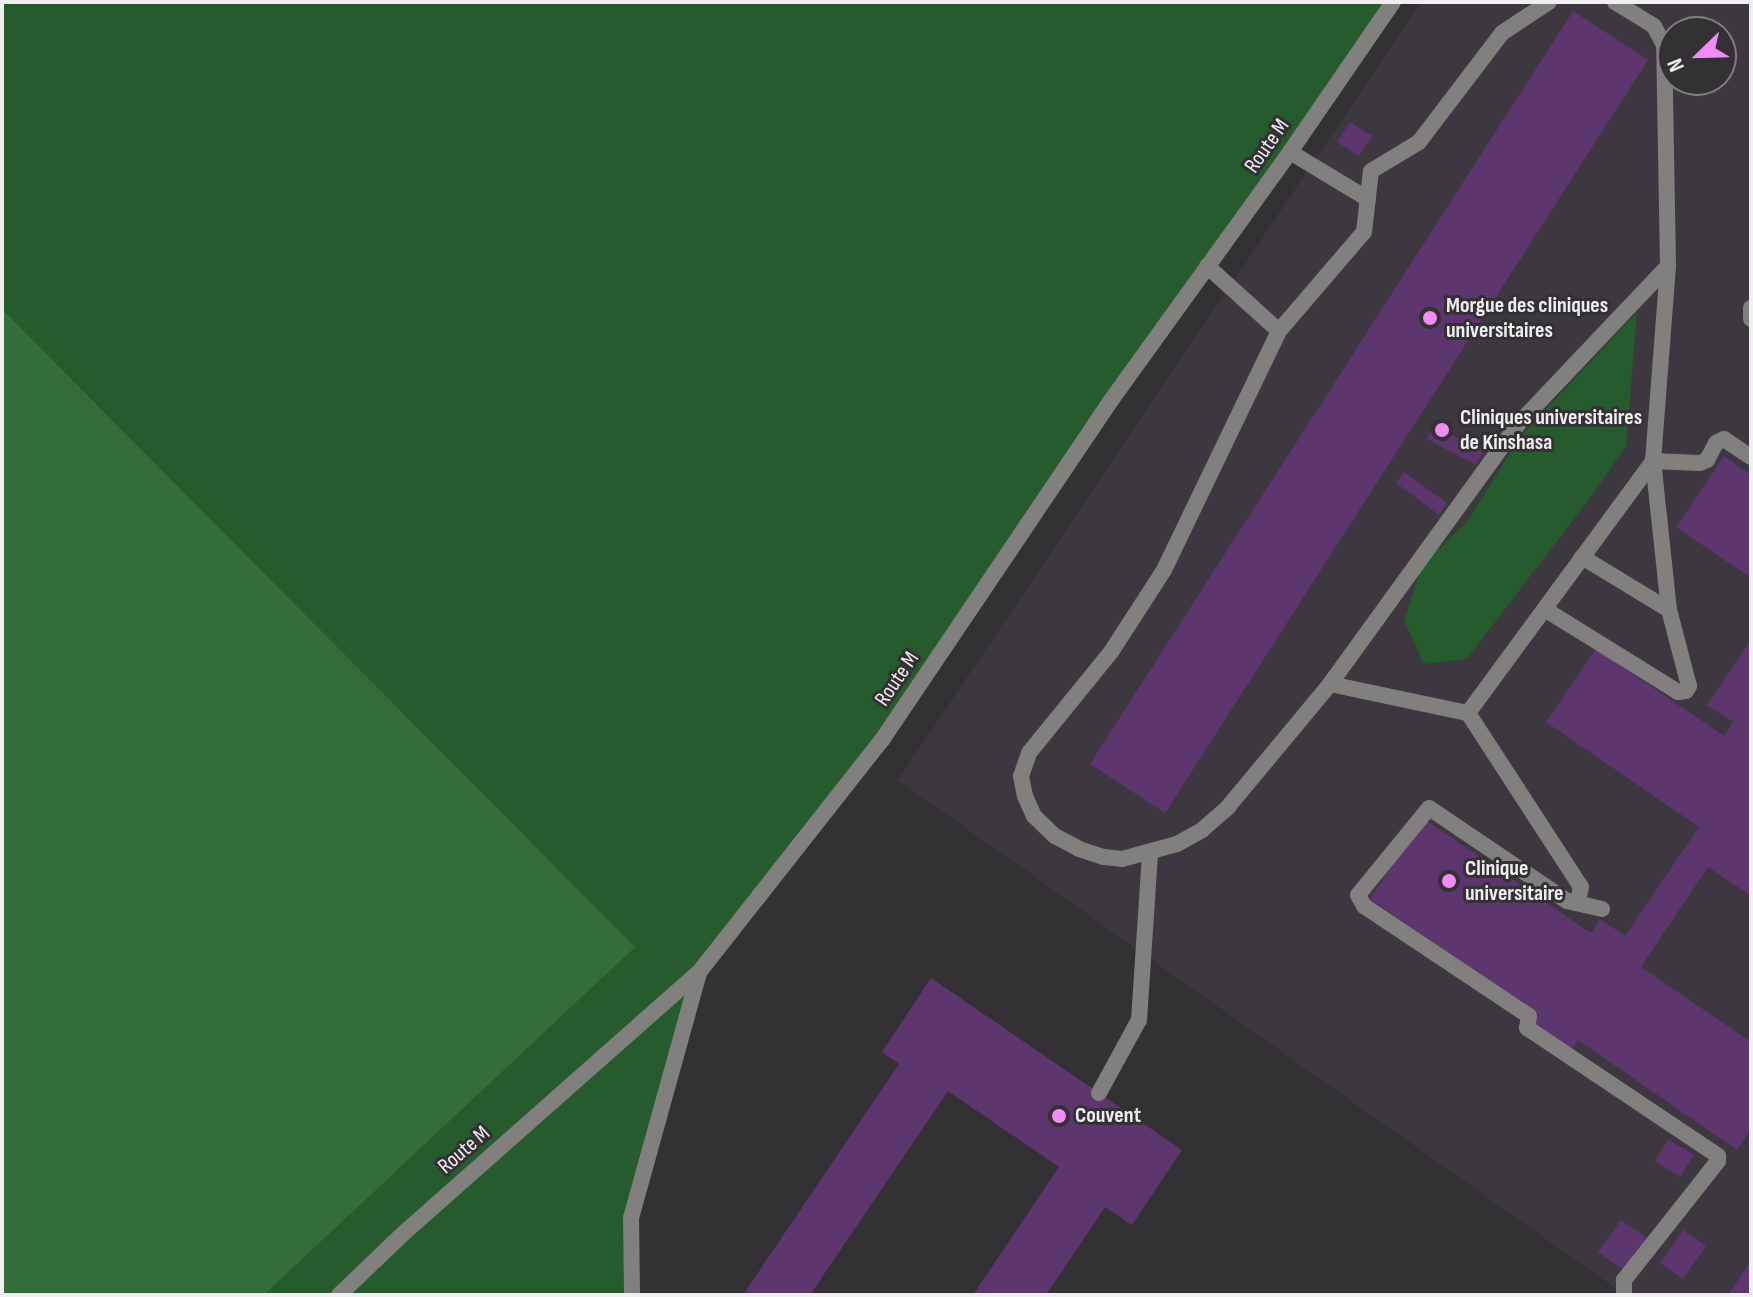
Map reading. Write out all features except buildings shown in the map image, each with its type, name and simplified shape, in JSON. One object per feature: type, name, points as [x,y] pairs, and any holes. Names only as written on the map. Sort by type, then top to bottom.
[{"type":"lane","name":"Route M","points":[[339,1295],[405,1232],[700,971],[882,740],[1207,266],[1393,2]]},
{"type":"lane","points":[[1549,2],[1502,33],[1412,149],[1371,171],[1364,232],[1279,331],[1164,570],[1111,652],[1029,753],[1021,776],[1034,816],[1055,836],[1079,849],[1122,859],[1150,854],[1202,830],[1228,807],[1330,684],[1520,422],[1668,266]]},
{"type":"lane","points":[[1546,610],[1678,692],[1689,686],[1669,610],[1653,461],[1668,266],[1664,45],[1654,26],[1615,2]]},
{"type":"lane","points":[[1290,152],[1368,199]]},
{"type":"lane","points":[[1207,266],[1279,331]]},
{"type":"lane","points":[[1751,308],[1751,319]]},
{"type":"lane","points":[[1653,461],[1700,463],[1707,460],[1716,443],[1724,439],[1751,457]]},
{"type":"lane","points":[[1468,713],[1653,461]]},
{"type":"lane","points":[[1582,557],[1669,610]]},
{"type":"lane","points":[[1330,684],[1468,713],[1581,887],[1578,901]]},
{"type":"lane","points":[[1602,909],[1578,901],[1567,901],[1429,808],[1358,895],[1364,906],[1529,1016],[1527,1028],[1718,1156],[1718,1161],[1624,1280],[1624,1295]]},
{"type":"lane","points":[[1099,1093],[1139,1020],[1150,854]]},
{"type":"lane","points":[[632,1295],[631,1218],[700,971]]},
{"type":"shaded area","name":"Cliniques universitaires de Kinshasa","points":[[1421,2],[1751,2],[1751,1295],[1625,1295],[898,780]]},
{"type":"green space","points":[[2,2],[1393,2],[950,639],[700,971],[630,1237],[631,1295],[264,1295],[634,947],[2,309]]},
{"type":"green space","points":[[2,309],[635,947],[264,1295],[2,1295]]},
{"type":"green space","points":[[1637,312],[1626,446],[1467,659],[1424,664],[1404,620],[1423,564],[1467,522],[1520,437]]},
{"type":"place","name":"Morgue des cliniques universitaires","points":[[1430,318]]},
{"type":"place","name":"Cliniques universitaires de Kinshasa","points":[[1442,430]]},
{"type":"place","name":"Clinique universitaire","points":[[1449,881]]},
{"type":"place","name":"Couvent","points":[[1059,1116]]}]
